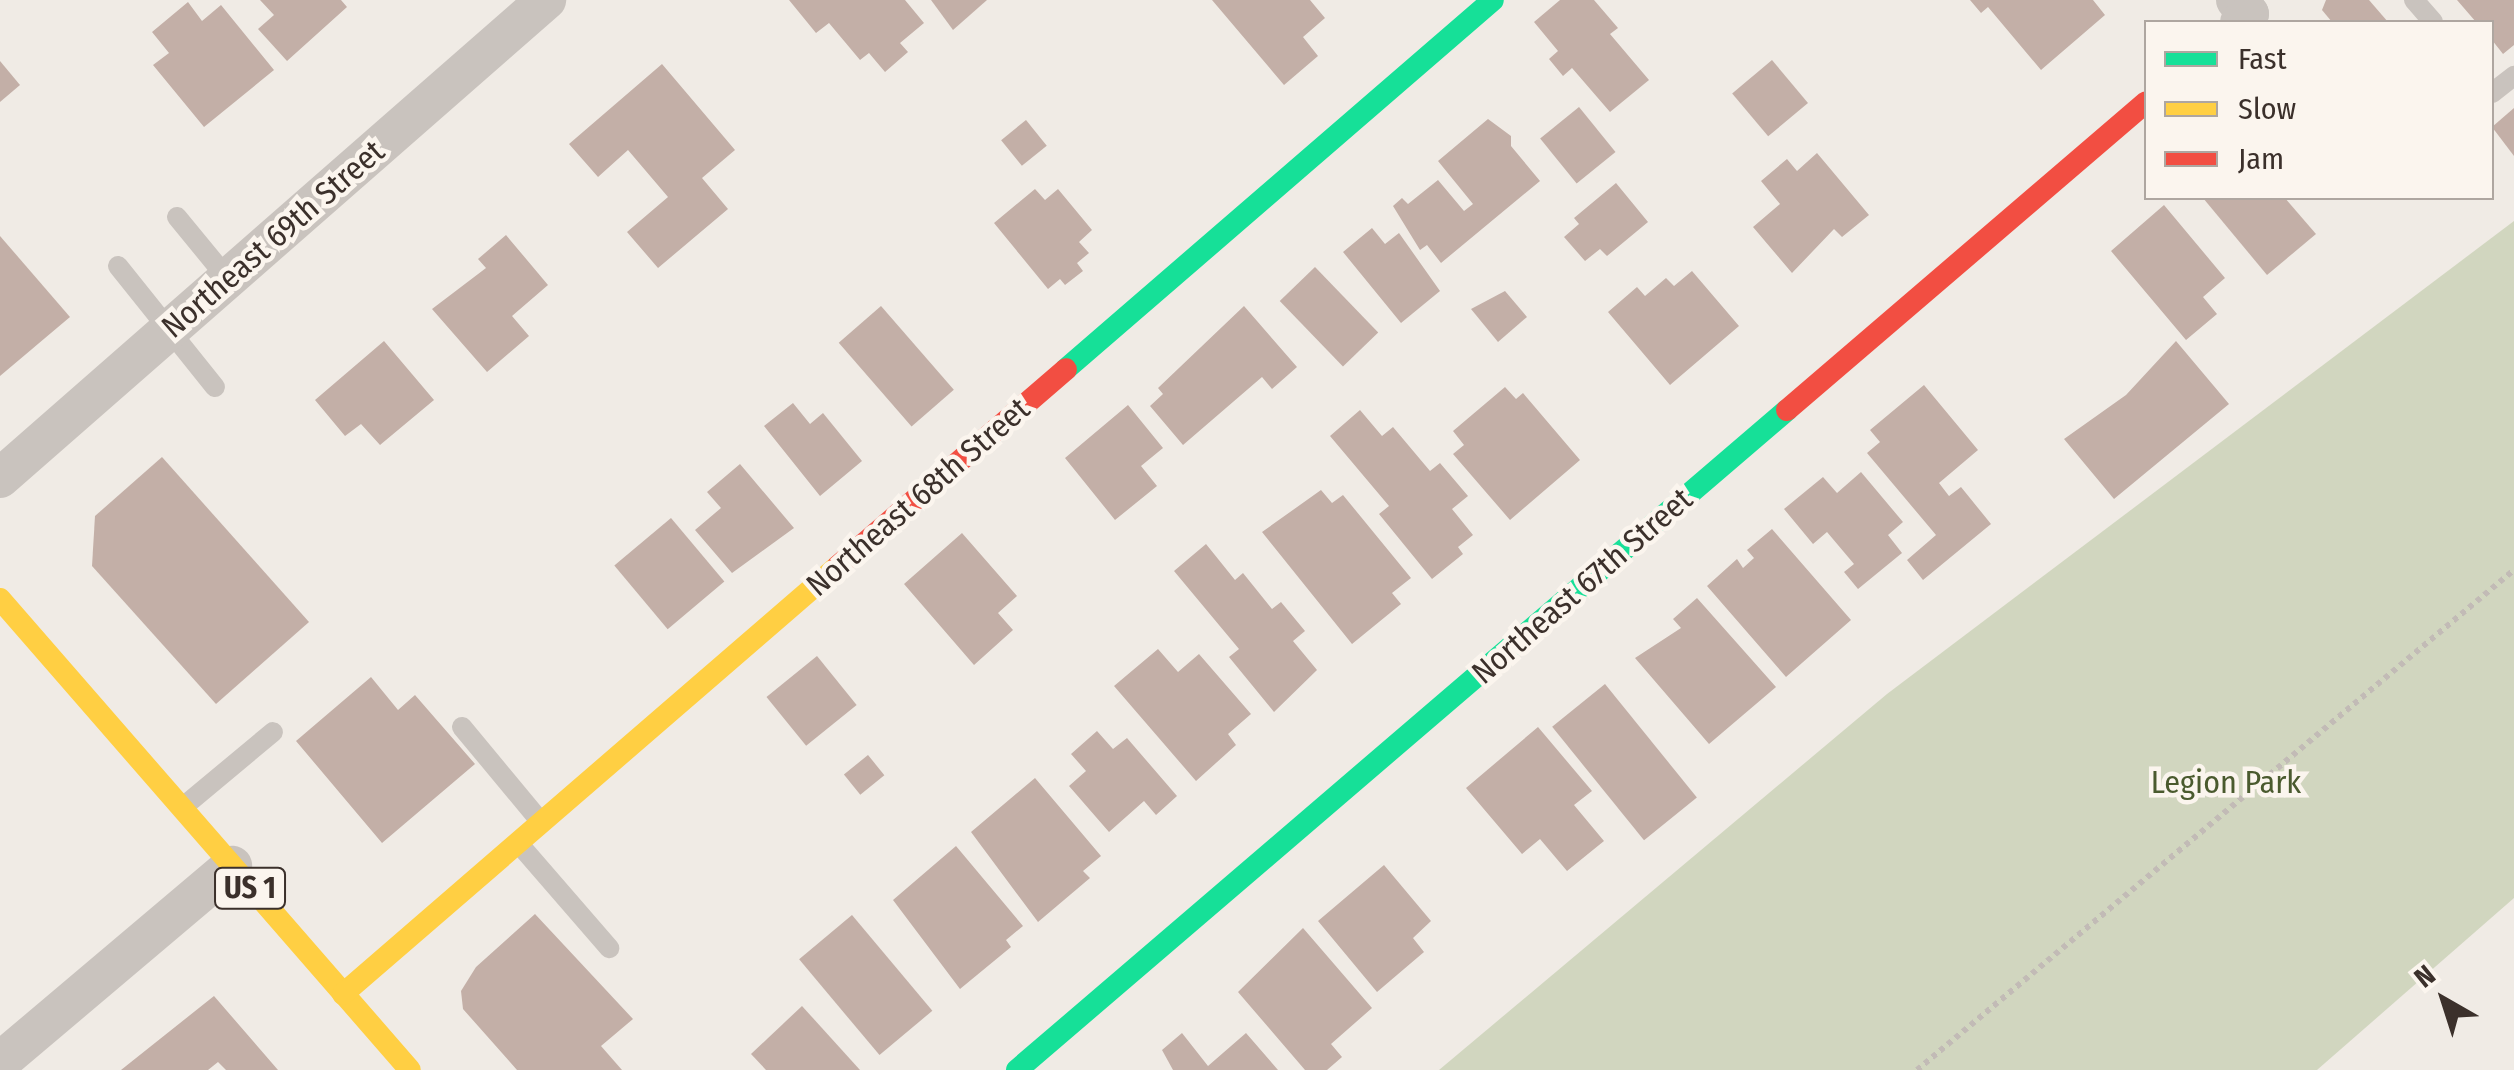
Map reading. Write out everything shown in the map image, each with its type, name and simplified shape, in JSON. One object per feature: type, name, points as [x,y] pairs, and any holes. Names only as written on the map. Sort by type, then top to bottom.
[{"type":"street","name":"Northeast 69th Street","points":[[0,478],[546,0]]},
{"type":"street","name":"Northeast 68th Street","points":[[343,994],[1492,0]]},
{"type":"street","name":"Northeast 67th Street","points":[[1017,1070],[2144,104]]},
{"type":"street","name":"US 1","points":[[0,598],[410,1070]]},
{"type":"street","points":[[0,1062],[232,866]]},
{"type":"lane","points":[[2414,0],[2431,20]]},
{"type":"lane","points":[[177,216],[228,279]]},
{"type":"lane","points":[[118,266],[166,332],[215,387]]},
{"type":"lane","points":[[462,727],[541,822]]},
{"type":"lane","points":[[182,808],[273,732]]},
{"type":"lane","points":[[517,843],[610,948]]},
{"type":"path","points":[[1917,1070],[2514,570]]},
{"type":"green space","name":"Legion Park","points":[[2514,221],[2514,898],[2317,1070],[1439,1070],[1887,694]]},
{"type":"building","points":[[260,0],[341,0],[347,7],[287,61],[258,29],[274,15]]},
{"type":"building","points":[[789,0],[905,0],[924,23],[900,43],[908,52],[885,72],[869,53],[860,60],[829,23],[816,33]]},
{"type":"building","points":[[931,0],[987,0],[953,30]]},
{"type":"building","points":[[1212,0],[1310,0],[1325,18],[1303,37],[1318,56],[1284,85]]},
{"type":"building","points":[[1560,0],[1594,0],[1618,28],[1610,34],[1649,80],[1610,112],[1572,68],[1563,76],[1549,59],[1558,51],[1534,22]]},
{"type":"building","points":[[1970,0],[2093,0],[2105,15],[2041,70],[1988,7],[1981,13]]},
{"type":"building","points":[[2326,0],[2369,0],[2386,20],[2330,20],[2322,10]]},
{"type":"building","points":[[2457,0],[2514,0],[2514,45],[2503,54],[2494,43],[2494,20],[2474,20]]},
{"type":"building","points":[[188,2],[202,21],[221,5],[274,70],[204,127],[153,65],[169,53],[152,32]]},
{"type":"building","points":[[1772,60],[1808,103],[1768,136],[1732,93]]},
{"type":"building","points":[[0,61],[20,85],[0,102]]},
{"type":"building","points":[[662,64],[735,150],[702,178],[728,209],[658,268],[627,232],[668,197],[628,150],[598,177],[569,144]]},
{"type":"building","points":[[1579,107],[1616,152],[1577,184],[1540,138]]},
{"type":"building","points":[[2514,108],[2514,156],[2494,130]]},
{"type":"building","points":[[1488,119],[1511,136],[1511,146],[1540,181],[1441,263],[1427,245],[1420,250],[1393,206],[1402,198],[1408,204],[1438,180],[1464,211],[1473,204],[1438,161]]},
{"type":"building","points":[[1026,120],[1047,146],[1022,166],[1001,140]]},
{"type":"building","points":[[1817,153],[1869,215],[1842,237],[1834,229],[1792,273],[1753,227],[1780,204],[1761,181],[1787,159],[1797,171]]},
{"type":"building","points":[[1616,183],[1648,222],[1607,256],[1600,249],[1585,261],[1564,237],[1579,224],[1574,218]]},
{"type":"building","points":[[1035,189],[1045,200],[1058,189],[1092,230],[1079,242],[1089,253],[1077,263],[1083,271],[1065,285],[1060,279],[1048,289],[994,223]]},
{"type":"building","points":[[2205,200],[2287,200],[2316,234],[2267,275]]},
{"type":"building","points":[[2164,205],[2225,278],[2203,297],[2217,314],[2186,340],[2111,251]]},
{"type":"building","points":[[1372,228],[1385,244],[1399,233],[1440,291],[1401,323],[1343,252]]},
{"type":"building","points":[[506,235],[548,285],[512,316],[529,336],[487,372],[432,309],[486,268],[478,259]]},
{"type":"building","points":[[0,236],[70,317],[0,376]]},
{"type":"building","points":[[1315,267],[1378,332],[1343,366],[1280,301]]},
{"type":"building","points":[[1692,271],[1739,326],[1670,385],[1608,312],[1637,287],[1645,296],[1666,278],[1674,286]]},
{"type":"building","points":[[1505,291],[1527,317],[1498,342],[1471,309]]},
{"type":"building","points":[[881,306],[954,390],[912,427],[839,343]]},
{"type":"building","points":[[1244,306],[1297,367],[1272,389],[1262,377],[1183,445],[1150,406],[1163,394],[1158,388]]},
{"type":"building","points":[[384,341],[434,400],[380,445],[361,424],[345,436],[315,400]]},
{"type":"building","points":[[2176,341],[2229,404],[2114,499],[2064,439],[2126,395]]},
{"type":"building","points":[[1924,385],[1978,450],[1939,483],[1949,496],[1961,487],[1991,524],[1923,580],[1907,560],[1936,535],[1867,453],[1880,442],[1870,430]]},
{"type":"building","points":[[1505,387],[1516,399],[1523,393],[1580,460],[1510,520],[1453,454],[1464,445],[1453,431]]},
{"type":"building","points":[[793,403],[810,424],[823,413],[862,461],[820,496],[764,426]]},
{"type":"building","points":[[1128,405],[1163,448],[1141,466],[1157,486],[1115,520],[1065,458]]},
{"type":"building","points":[[1360,410],[1382,436],[1393,427],[1430,471],[1440,463],[1468,496],[1452,509],[1473,535],[1458,547],[1463,554],[1432,579],[1379,514],[1389,506],[1330,436]]},
{"type":"building","points":[[162,457],[309,622],[216,704],[92,566],[95,516]]},
{"type":"building","points":[[740,464],[794,528],[732,573],[695,530],[721,508],[707,492]]},
{"type":"building","points":[[1861,472],[1903,522],[1888,535],[1902,553],[1858,589],[1844,572],[1854,564],[1827,532],[1813,544],[1784,509],[1823,477],[1837,493]]},
{"type":"building","points":[[1321,490],[1332,503],[1343,495],[1411,578],[1392,593],[1401,604],[1352,644],[1262,532]]},
{"type":"building","points":[[671,518],[724,582],[668,629],[614,566]]},
{"type":"building","points":[[1772,529],[1851,620],[1786,677],[1707,586],[1737,559],[1743,568],[1754,558],[1747,550]]},
{"type":"building","points":[[962,533],[1017,596],[998,613],[1013,630],[974,665],[904,584]]},
{"type":"building","points":[[1206,544],[1235,580],[1243,573],[1272,609],[1281,602],[1305,631],[1293,641],[1317,670],[1274,712],[1229,657],[1239,649],[1174,571]]},
{"type":"building","points":[[1697,598],[1776,687],[1709,744],[1635,658],[1681,628],[1673,619]]},
{"type":"building","points":[[1158,649],[1178,672],[1199,654],[1251,714],[1228,734],[1236,745],[1196,781],[1114,686]]},
{"type":"building","points":[[817,656],[857,705],[806,746],[766,697]]},
{"type":"building","points":[[371,677],[398,710],[415,695],[475,764],[382,843],[296,741]]},
{"type":"building","points":[[1605,684],[1697,797],[1644,840],[1552,727]]},
{"type":"building","points":[[1538,727],[1592,791],[1574,805],[1604,841],[1567,871],[1540,839],[1522,854],[1466,788]]},
{"type":"building","points":[[1097,731],[1113,749],[1127,738],[1177,796],[1156,815],[1144,801],[1109,832],[1069,786],[1086,771],[1071,754]]},
{"type":"building","points":[[868,755],[884,775],[860,795],[844,775]]},
{"type":"building","points":[[1035,778],[1101,856],[1083,871],[1090,878],[1038,922],[971,832]]},
{"type":"building","points":[[956,846],[1023,926],[1006,940],[1011,947],[960,989],[893,900]]},
{"type":"building","points":[[1384,865],[1431,921],[1413,938],[1424,952],[1377,992],[1318,921]]},
{"type":"building","points":[[535,914],[633,1019],[601,1046],[622,1070],[517,1070],[463,1009],[461,991],[476,967]]},
{"type":"building","points":[[852,915],[932,1011],[879,1055],[799,959]]},
{"type":"building","points":[[1303,928],[1372,1008],[1331,1044],[1342,1057],[1327,1070],[1305,1070],[1238,992]]},
{"type":"building","points":[[214,996],[278,1070],[226,1070],[218,1062],[208,1070],[121,1070]]},
{"type":"building","points":[[802,1006],[860,1070],[766,1070],[751,1054]]},
{"type":"building","points":[[1182,1033],[1208,1066],[1246,1033],[1278,1070],[1173,1070],[1162,1050]]},
{"type":"traffic: fast","points":[[1066,369],[1493,0]]},
{"type":"traffic: fast","points":[[1017,1070],[1787,410]]},
{"type":"traffic: slow","points":[[343,994],[838,566]]},
{"type":"traffic: slow","points":[[0,599],[410,1070]]},
{"type":"traffic: jam","points":[[1787,410],[2144,104]]},
{"type":"traffic: jam","points":[[838,566],[1066,369]]}]
